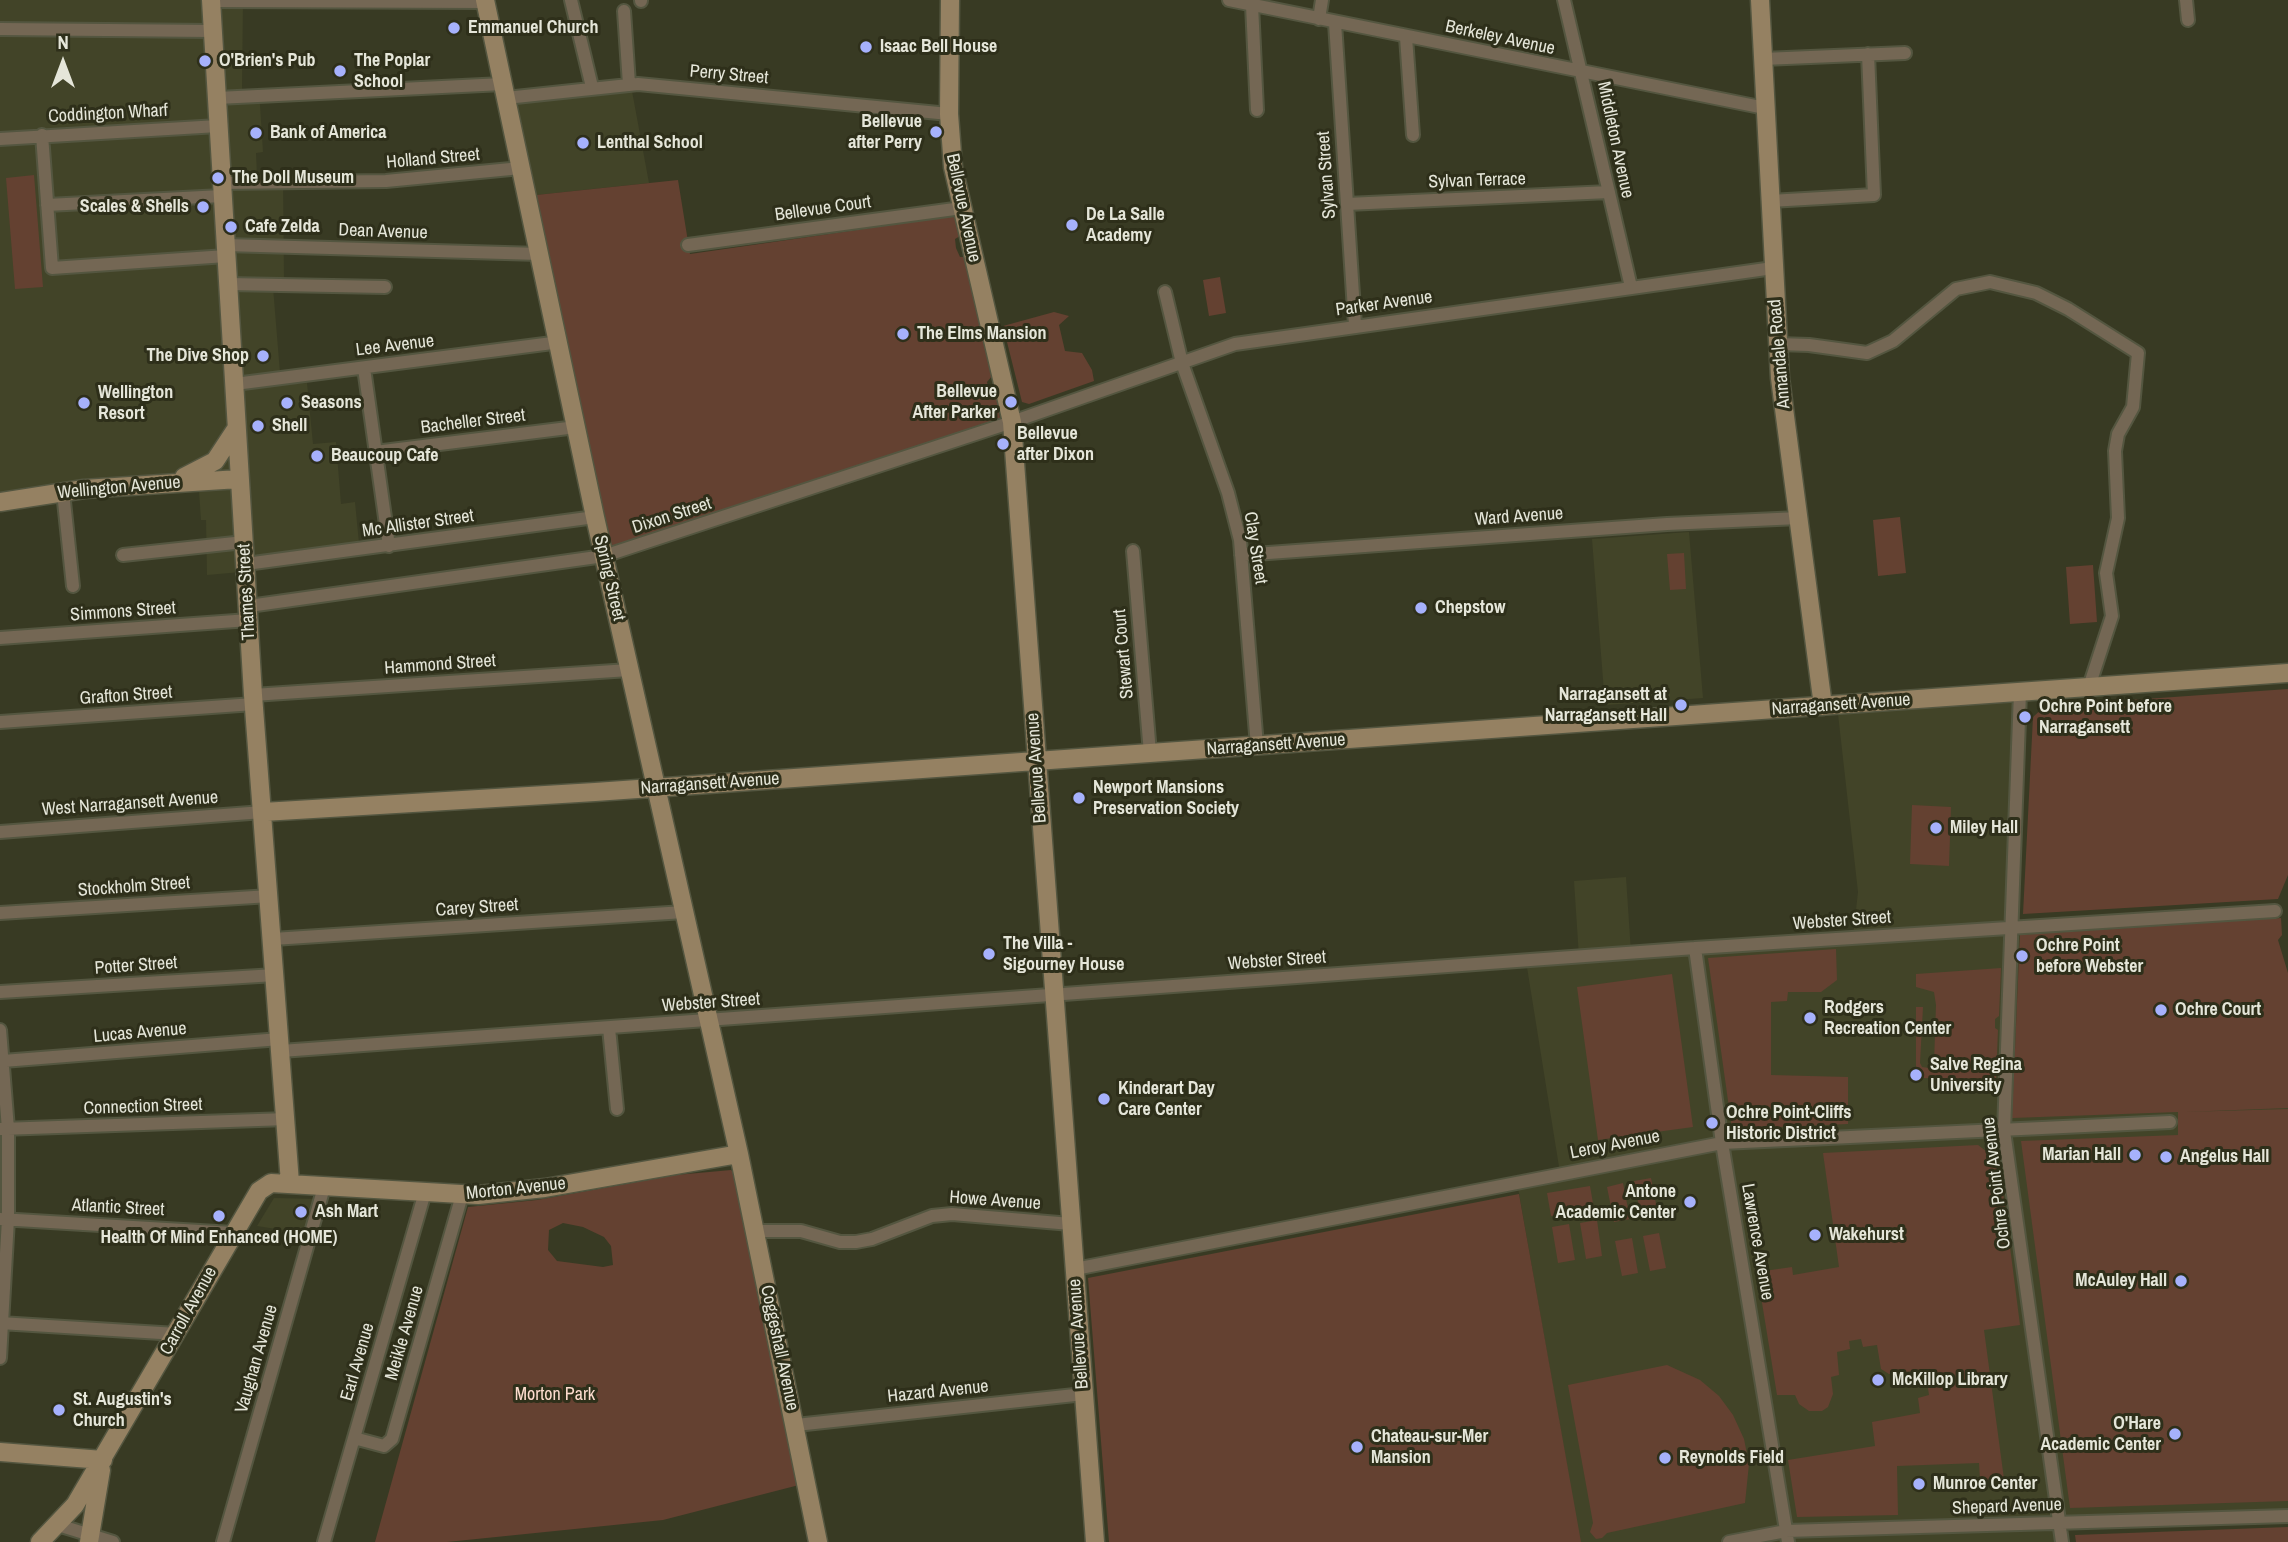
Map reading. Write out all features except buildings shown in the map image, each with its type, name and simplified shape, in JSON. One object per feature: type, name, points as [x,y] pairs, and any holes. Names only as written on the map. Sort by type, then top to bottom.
[{"type":"main road","name":"Thames Street","points":[[211,0],[253,700],[290,1183]]},
{"type":"main road","name":"Bellevue Avenue","points":[[950,0],[949,114],[953,167],[1012,422],[1095,1542]]},
{"type":"main road","name":"Annandale Road","points":[[1760,0],[1778,344],[1823,706]]},
{"type":"main road","name":"Spring Street","points":[[486,1],[595,517],[739,1153]]},
{"type":"main road","points":[[171,482],[206,468],[223,452],[236,429]]},
{"type":"main road","name":"Wellington Avenue","points":[[0,502],[63,492],[239,479]]},
{"type":"main road","name":"Narragansett Avenue","points":[[263,812],[656,788],[2288,673]]},
{"type":"main road","name":"Morton Avenue","points":[[290,1183],[462,1195],[545,1188],[739,1153]]},
{"type":"main road","name":"Coggeshall Avenue","points":[[739,1153],[818,1542]]},
{"type":"main road","name":"Carroll Avenue","points":[[40,1542],[75,1505],[259,1191],[271,1183],[290,1183]]},
{"type":"main road","points":[[0,1452],[103,1460]]},
{"type":"main road","name":"Carroll Avenue","points":[[90,1538],[103,1460]]},
{"type":"street","points":[[211,0],[486,1]]},
{"type":"street","points":[[571,0],[592,87]]},
{"type":"street","name":"Berkeley Avenue","points":[[1229,0],[1765,108]]},
{"type":"street","points":[[1319,19],[1322,0]]},
{"type":"street","name":"Middleton Avenue","points":[[1564,0],[1631,287]]},
{"type":"street","points":[[2186,0],[2188,20]]},
{"type":"street","points":[[1252,5],[1257,110]]},
{"type":"street","points":[[624,10],[629,84]]},
{"type":"street","name":"Sylvan Street","points":[[1335,23],[1355,325]]},
{"type":"street","points":[[0,29],[212,31]]},
{"type":"street","points":[[1406,37],[1413,135]]},
{"type":"street","points":[[1763,59],[1905,53]]},
{"type":"street","points":[[1770,201],[1874,195],[1868,54]]},
{"type":"street","name":"Perry Street","points":[[217,98],[505,91],[629,84],[949,114]]},
{"type":"street","name":"Coddington Wharf","points":[[0,139],[218,126]]},
{"type":"street","points":[[42,135],[47,205]]},
{"type":"street","name":"Holland Street","points":[[47,205],[222,189],[386,181],[521,168]]},
{"type":"street","name":"Sylvan Terrace","points":[[1347,204],[1609,192]]},
{"type":"street","name":"Dean Avenue","points":[[47,205],[52,268],[226,250],[540,254]]},
{"type":"street","name":"Bellevue Court","points":[[688,245],[962,208]]},
{"type":"street","name":"Parker Avenue","points":[[1012,422],[1256,340],[1773,268]]},
{"type":"street","points":[[1778,344],[1821,346],[1858,354],[1875,351],[1893,341],[1956,289],[1990,282],[2015,286],[2046,298],[2087,318],[2138,353],[2133,407],[2118,434],[2115,451],[2118,519],[2106,573],[2112,616],[2089,687]]},
{"type":"street","points":[[228,284],[385,287]]},
{"type":"street","name":"Clay Street","points":[[1166,292],[1182,363],[1228,493],[1241,555],[1258,746]]},
{"type":"street","name":"Lee Avenue","points":[[234,384],[560,342]]},
{"type":"street","points":[[365,368],[389,546]]},
{"type":"street","name":"Dixon Street","points":[[249,613],[604,556],[1012,422]]},
{"type":"street","name":"Bacheller Street","points":[[375,452],[576,426]]},
{"type":"street","points":[[63,492],[73,586]]},
{"type":"street","name":"Mc Allister Street","points":[[246,564],[595,517]]},
{"type":"street","name":"Ward Avenue","points":[[1241,555],[1667,524],[1799,518]]},
{"type":"street","points":[[123,555],[244,542]]},
{"type":"street","name":"Stewart Court","points":[[1133,551],[1150,753]]},
{"type":"street","name":"Simmons Street","points":[[0,638],[249,613]]},
{"type":"street","name":"Hammond Street","points":[[253,700],[629,670]]},
{"type":"street","name":"Ochre Point Avenue","points":[[2020,692],[2004,1131],[2062,1542]]},
{"type":"street","name":"Grafton Street","points":[[0,722],[253,700]]},
{"type":"street","name":"West Narragansett Avenue","points":[[0,832],[263,812]]},
{"type":"street","name":"Stockholm Street","points":[[0,913],[270,896]]},
{"type":"street","name":"Webster Street","points":[[281,1045],[610,1028],[1695,948],[2275,911]]},
{"type":"street","name":"Carey Street","points":[[273,939],[684,912]]},
{"type":"street","name":"Lawrence Avenue","points":[[1695,948],[1722,1143],[1787,1537]]},
{"type":"street","name":"Potter Street","points":[[0,992],[275,975]]},
{"type":"street","points":[[610,1028],[617,1109]]},
{"type":"street","points":[[0,1030],[4,1129],[0,1359]]},
{"type":"street","name":"Lucas Avenue","points":[[3,1061],[281,1045]]},
{"type":"street","name":"Connection Street","points":[[4,1129],[287,1119]]},
{"type":"street","name":"Leroy Avenue","points":[[1074,1269],[1722,1143],[2170,1122]]},
{"type":"street","name":"Vaughan Avenue","points":[[223,1542],[324,1186]]},
{"type":"street","name":"Earl Avenue","points":[[324,1542],[425,1192]]},
{"type":"street","name":"Meikle Avenue","points":[[354,1438],[384,1446],[392,1439],[462,1195]]},
{"type":"street","name":"Howe Avenue","points":[[755,1231],[801,1231],[840,1242],[856,1242],[872,1239],[932,1216],[952,1214],[1071,1224]]},
{"type":"street","name":"Atlantic Street","points":[[4,1219],[233,1233]]},
{"type":"street","points":[[1,1323],[177,1334]]},
{"type":"street","name":"Hazard Avenue","points":[[796,1425],[1084,1394]]},
{"type":"street","name":"Shepard Avenue","points":[[1729,1542],[2058,1524],[2288,1516]]},
{"type":"street","points":[[58,1525],[90,1538],[113,1542]]},
{"type":"shaded area","points":[[0,0],[243,0],[242,89],[259,89],[263,152],[256,153],[257,176],[283,177],[284,279],[273,287],[281,385],[307,383],[313,444],[336,442],[341,504],[355,502],[359,543],[240,558],[241,572],[207,575],[206,520],[201,520],[199,491],[97,496],[0,511]]},
{"type":"shaded area","name":"Lenthal School","points":[[632,91],[649,183],[536,195],[516,104]]},
{"type":"shaded area","points":[[1689,532],[1703,698],[1605,705],[1592,539]]},
{"type":"shaded area","name":"Salve Regina University","points":[[2020,692],[2013,926],[2275,911],[2278,951],[2288,976],[2288,1516],[2059,1524],[2062,1542],[1580,1542],[1517,1182],[1560,1173],[1526,961],[1579,957],[1574,881],[1626,877],[1631,952],[1853,937],[1858,892],[1837,705]]},
{"type":"shaded area","points":[[274,1198],[319,1199],[308,1234],[257,1226]]},
{"type":"green space","points":[[34,175],[43,287],[15,289],[6,178]]},
{"type":"green space","points":[[678,180],[690,254],[954,216],[960,236],[955,239],[956,248],[960,257],[965,257],[992,376],[987,382],[989,392],[992,397],[997,398],[1000,418],[832,476],[611,546],[536,195]]},
{"type":"green space","points":[[1220,277],[1226,313],[1209,316],[1203,280]]},
{"type":"green space","points":[[1054,312],[1069,316],[1059,325],[1065,351],[1082,353],[1092,370],[1094,381],[1029,404],[1022,402],[1003,326]]},
{"type":"green space","points":[[1900,517],[1906,573],[1878,576],[1873,520]]},
{"type":"green space","points":[[1684,553],[1686,589],[1670,590],[1667,554]]},
{"type":"green space","points":[[2093,565],[2097,622],[2070,624],[2066,567]]},
{"type":"green space","points":[[2288,689],[2288,875],[2278,899],[2023,914],[2033,717],[2045,706]]},
{"type":"green space","points":[[1912,805],[1951,807],[1949,866],[1910,864]]},
{"type":"green space","points":[[2281,918],[2282,935],[2278,940],[2288,973],[2288,1108],[2184,1112],[2288,1109],[2288,1501],[2070,1508],[2021,1141],[2178,1135],[2178,1112],[2012,1118],[2020,935]]},
{"type":"green space","points":[[1836,949],[1837,980],[1821,992],[1788,992],[1787,1001],[1771,1002],[1771,1075],[1848,1077],[1848,1124],[1732,1129],[1708,958]]},
{"type":"green space","points":[[2001,968],[1999,1016],[1995,1019],[1995,1028],[1998,1030],[1996,1079],[1916,1078],[1916,1007],[1923,1007],[1920,1063],[1922,1067],[1929,1068],[1929,1064],[1934,1063],[1936,1005],[1934,992],[1916,987],[1916,974]]},
{"type":"green space","points":[[1672,974],[1693,1127],[1598,1140],[1577,987]]},
{"type":"green space","points":[[1978,1145],[1999,1161],[2020,1325],[1984,1330],[2004,1479],[1980,1480],[1979,1463],[1897,1466],[1898,1515],[1797,1517],[1788,1460],[1875,1446],[1872,1422],[1920,1413],[1918,1398],[1929,1395],[1927,1382],[1916,1383],[1913,1371],[1889,1374],[1881,1369],[1877,1345],[1863,1347],[1861,1339],[1849,1341],[1850,1349],[1837,1352],[1839,1375],[1831,1377],[1833,1394],[1828,1407],[1822,1411],[1809,1411],[1799,1404],[1795,1395],[1777,1395],[1757,1272],[1792,1267],[1793,1275],[1839,1267],[1823,1153]]},
{"type":"green space","name":"Morton Park","points":[[731,1170],[735,1174],[799,1485],[663,1520],[447,1542],[375,1542],[468,1207],[537,1200],[676,1175]],"holes":[[[563,1223],[583,1227],[604,1237],[611,1246],[613,1265],[603,1267],[557,1261],[548,1250],[549,1230]]]},
{"type":"green space","points":[[1651,1178],[1658,1214],[1641,1217],[1634,1181]]},
{"type":"green space","points":[[1623,1183],[1630,1219],[1614,1222],[1607,1187]]},
{"type":"green space","points":[[1590,1186],[1594,1209],[1551,1216],[1547,1193]]},
{"type":"green space","points":[[1519,1194],[1581,1542],[1109,1542],[1088,1278]]},
{"type":"green space","points":[[1597,1220],[1602,1256],[1586,1259],[1580,1223]]},
{"type":"green space","points":[[1569,1224],[1575,1260],[1558,1263],[1552,1227]]},
{"type":"green space","points":[[1659,1233],[1666,1268],[1650,1271],[1643,1236]]},
{"type":"green space","points":[[1632,1238],[1638,1273],[1622,1276],[1615,1241]]},
{"type":"green space","name":"Reynolds Field","points":[[1667,1365],[1700,1380],[1719,1396],[1733,1415],[1744,1439],[1749,1464],[1745,1503],[1607,1533],[1596,1539],[1590,1532],[1593,1523],[1568,1385]]},
{"type":"green space","points":[[2288,1527],[2288,1542],[2076,1542],[2075,1535]]},
{"type":"place","name":"Emmanuel Church","points":[[454,28]]},
{"type":"place","name":"Isaac Bell House","points":[[866,47]]},
{"type":"place","name":"O'Brien's Pub","points":[[205,61]]},
{"type":"place","name":"The Poplar School","points":[[340,71]]},
{"type":"place","name":"Bellevue after Perry","points":[[936,132]]},
{"type":"place","name":"Bank of America","points":[[256,133]]},
{"type":"place","name":"Lenthal School","points":[[583,143]]},
{"type":"place","name":"The Doll Museum","points":[[218,178]]},
{"type":"place","name":"Scales & Shells","points":[[203,207]]},
{"type":"place","name":"De La Salle Academy","points":[[1072,225]]},
{"type":"place","name":"Cafe Zelda","points":[[231,227]]},
{"type":"place","name":"The Elms Mansion","points":[[903,334]]},
{"type":"place","name":"The Dive Shop","points":[[263,356]]},
{"type":"place","name":"Bellevue After Parker","points":[[1011,402]]},
{"type":"place","name":"Wellington Resort","points":[[84,403]]},
{"type":"place","name":"Seasons","points":[[287,403]]},
{"type":"place","name":"Shell","points":[[258,426]]},
{"type":"place","name":"Bellevue after Dixon","points":[[1003,444]]},
{"type":"place","name":"Beaucoup Cafe","points":[[317,456]]},
{"type":"place","name":"Chepstow","points":[[1421,608]]},
{"type":"place","name":"Narragansett at Narragansett Hall","points":[[1681,705]]},
{"type":"place","name":"Ochre Point before Narragansett","points":[[2025,717]]},
{"type":"place","name":"Newport Mansions Preservation Society","points":[[1079,798]]},
{"type":"place","name":"Miley Hall","points":[[1936,828]]},
{"type":"place","name":"The Villa - Sigourney House","points":[[989,954]]},
{"type":"place","name":"Ochre Point before Webster","points":[[2022,956]]},
{"type":"place","name":"Ochre Court","points":[[2161,1010]]},
{"type":"place","name":"Rodgers Recreation Center","points":[[1810,1018]]},
{"type":"place","name":"Salve Regina University","points":[[1916,1075]]},
{"type":"place","name":"Kinderart Day Care Center","points":[[1104,1099]]},
{"type":"place","name":"Ochre Point-Cliffs Historic District","points":[[1712,1123]]},
{"type":"place","name":"Marian Hall","points":[[2135,1155]]},
{"type":"place","name":"Angelus Hall","points":[[2166,1157]]},
{"type":"place","name":"Antone Academic Center","points":[[1690,1202]]},
{"type":"place","name":"Ash Mart","points":[[301,1212]]},
{"type":"place","name":"Health Of Mind Enhanced (HOME)","points":[[219,1216]]},
{"type":"place","name":"Wakehurst","points":[[1815,1235]]},
{"type":"place","name":"McAuley Hall","points":[[2181,1281]]},
{"type":"place","name":"McKillop Library","points":[[1878,1380]]},
{"type":"place","name":"St. Augustin's Church","points":[[59,1410]]},
{"type":"place","name":"O'Hare Academic Center","points":[[2175,1434]]},
{"type":"place","name":"Chateau-sur-Mer Mansion","points":[[1357,1447]]},
{"type":"place","name":"Reynolds Field","points":[[1665,1458]]},
{"type":"place","name":"Munroe Center","points":[[1919,1484]]}]
